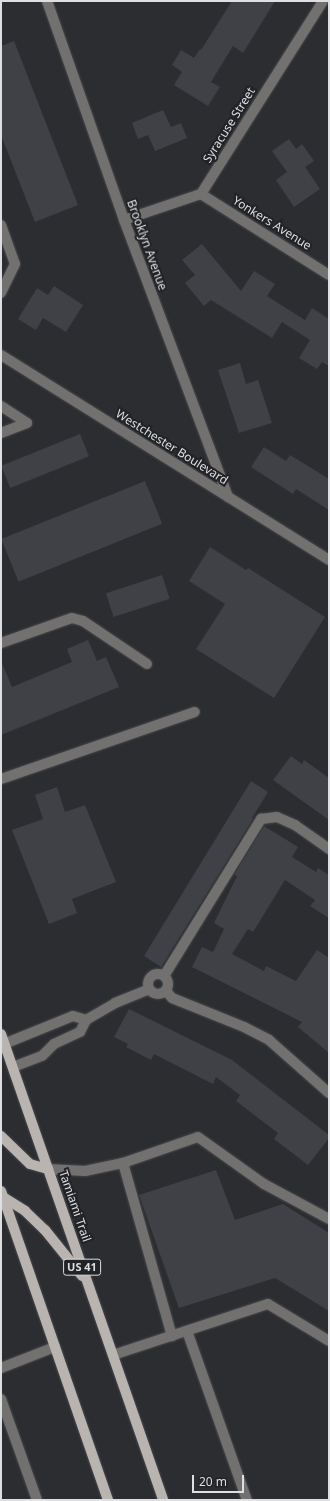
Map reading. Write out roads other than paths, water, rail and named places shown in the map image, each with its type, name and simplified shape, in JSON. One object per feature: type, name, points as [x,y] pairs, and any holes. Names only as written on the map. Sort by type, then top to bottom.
[{"type":"main road","name":"Tamiami Trail","points":[[3,1039],[163,1500]]},
{"type":"main road","points":[[1,1136],[13,1150],[30,1164],[48,1169]]},
{"type":"main road","points":[[2,1195],[25,1211],[45,1230],[87,1282]]},
{"type":"main road","points":[[2,1195],[108,1500]]},
{"type":"street","name":"Brooklyn Avenue","points":[[47,1],[124,220],[228,497]]},
{"type":"street","name":"Syracuse Street","points":[[201,194],[323,1]]},
{"type":"street","points":[[124,220],[201,194]]},
{"type":"street","name":"Yonkers Avenue","points":[[201,194],[329,275]]},
{"type":"street","points":[[1,225],[15,264],[1,293]]},
{"type":"street","name":"Westchester Boulevard","points":[[1,355],[329,560]]},
{"type":"street","points":[[1,406],[27,423],[1,433]]},
{"type":"street","points":[[1,643],[72,618],[83,621],[147,664]]},
{"type":"street","points":[[1,779],[194,712]]},
{"type":"street","points":[[164,976],[261,819],[277,817],[295,825],[329,849]]},
{"type":"street","points":[[158,974],[164,976],[168,982],[166,991],[157,995],[149,989],[148,982],[151,977],[158,974]]},
{"type":"street","points":[[13,1067],[42,1056],[54,1044],[80,1032],[86,1020],[115,1003],[149,989]]},
{"type":"street","points":[[166,991],[172,998],[244,1027],[269,1040],[329,1093]]},
{"type":"street","points":[[3,1039],[73,1016],[86,1020]]},
{"type":"street","points":[[48,1169],[85,1171],[123,1163],[198,1137],[264,1184],[329,1219]]},
{"type":"street","points":[[123,1163],[172,1336]]},
{"type":"street","points":[[113,1355],[268,1304],[329,1341]]},
{"type":"street","points":[[187,1331],[247,1500]]},
{"type":"street","points":[[1,1368],[55,1347]]},
{"type":"street","points":[[1,1399],[37,1500]]}]
